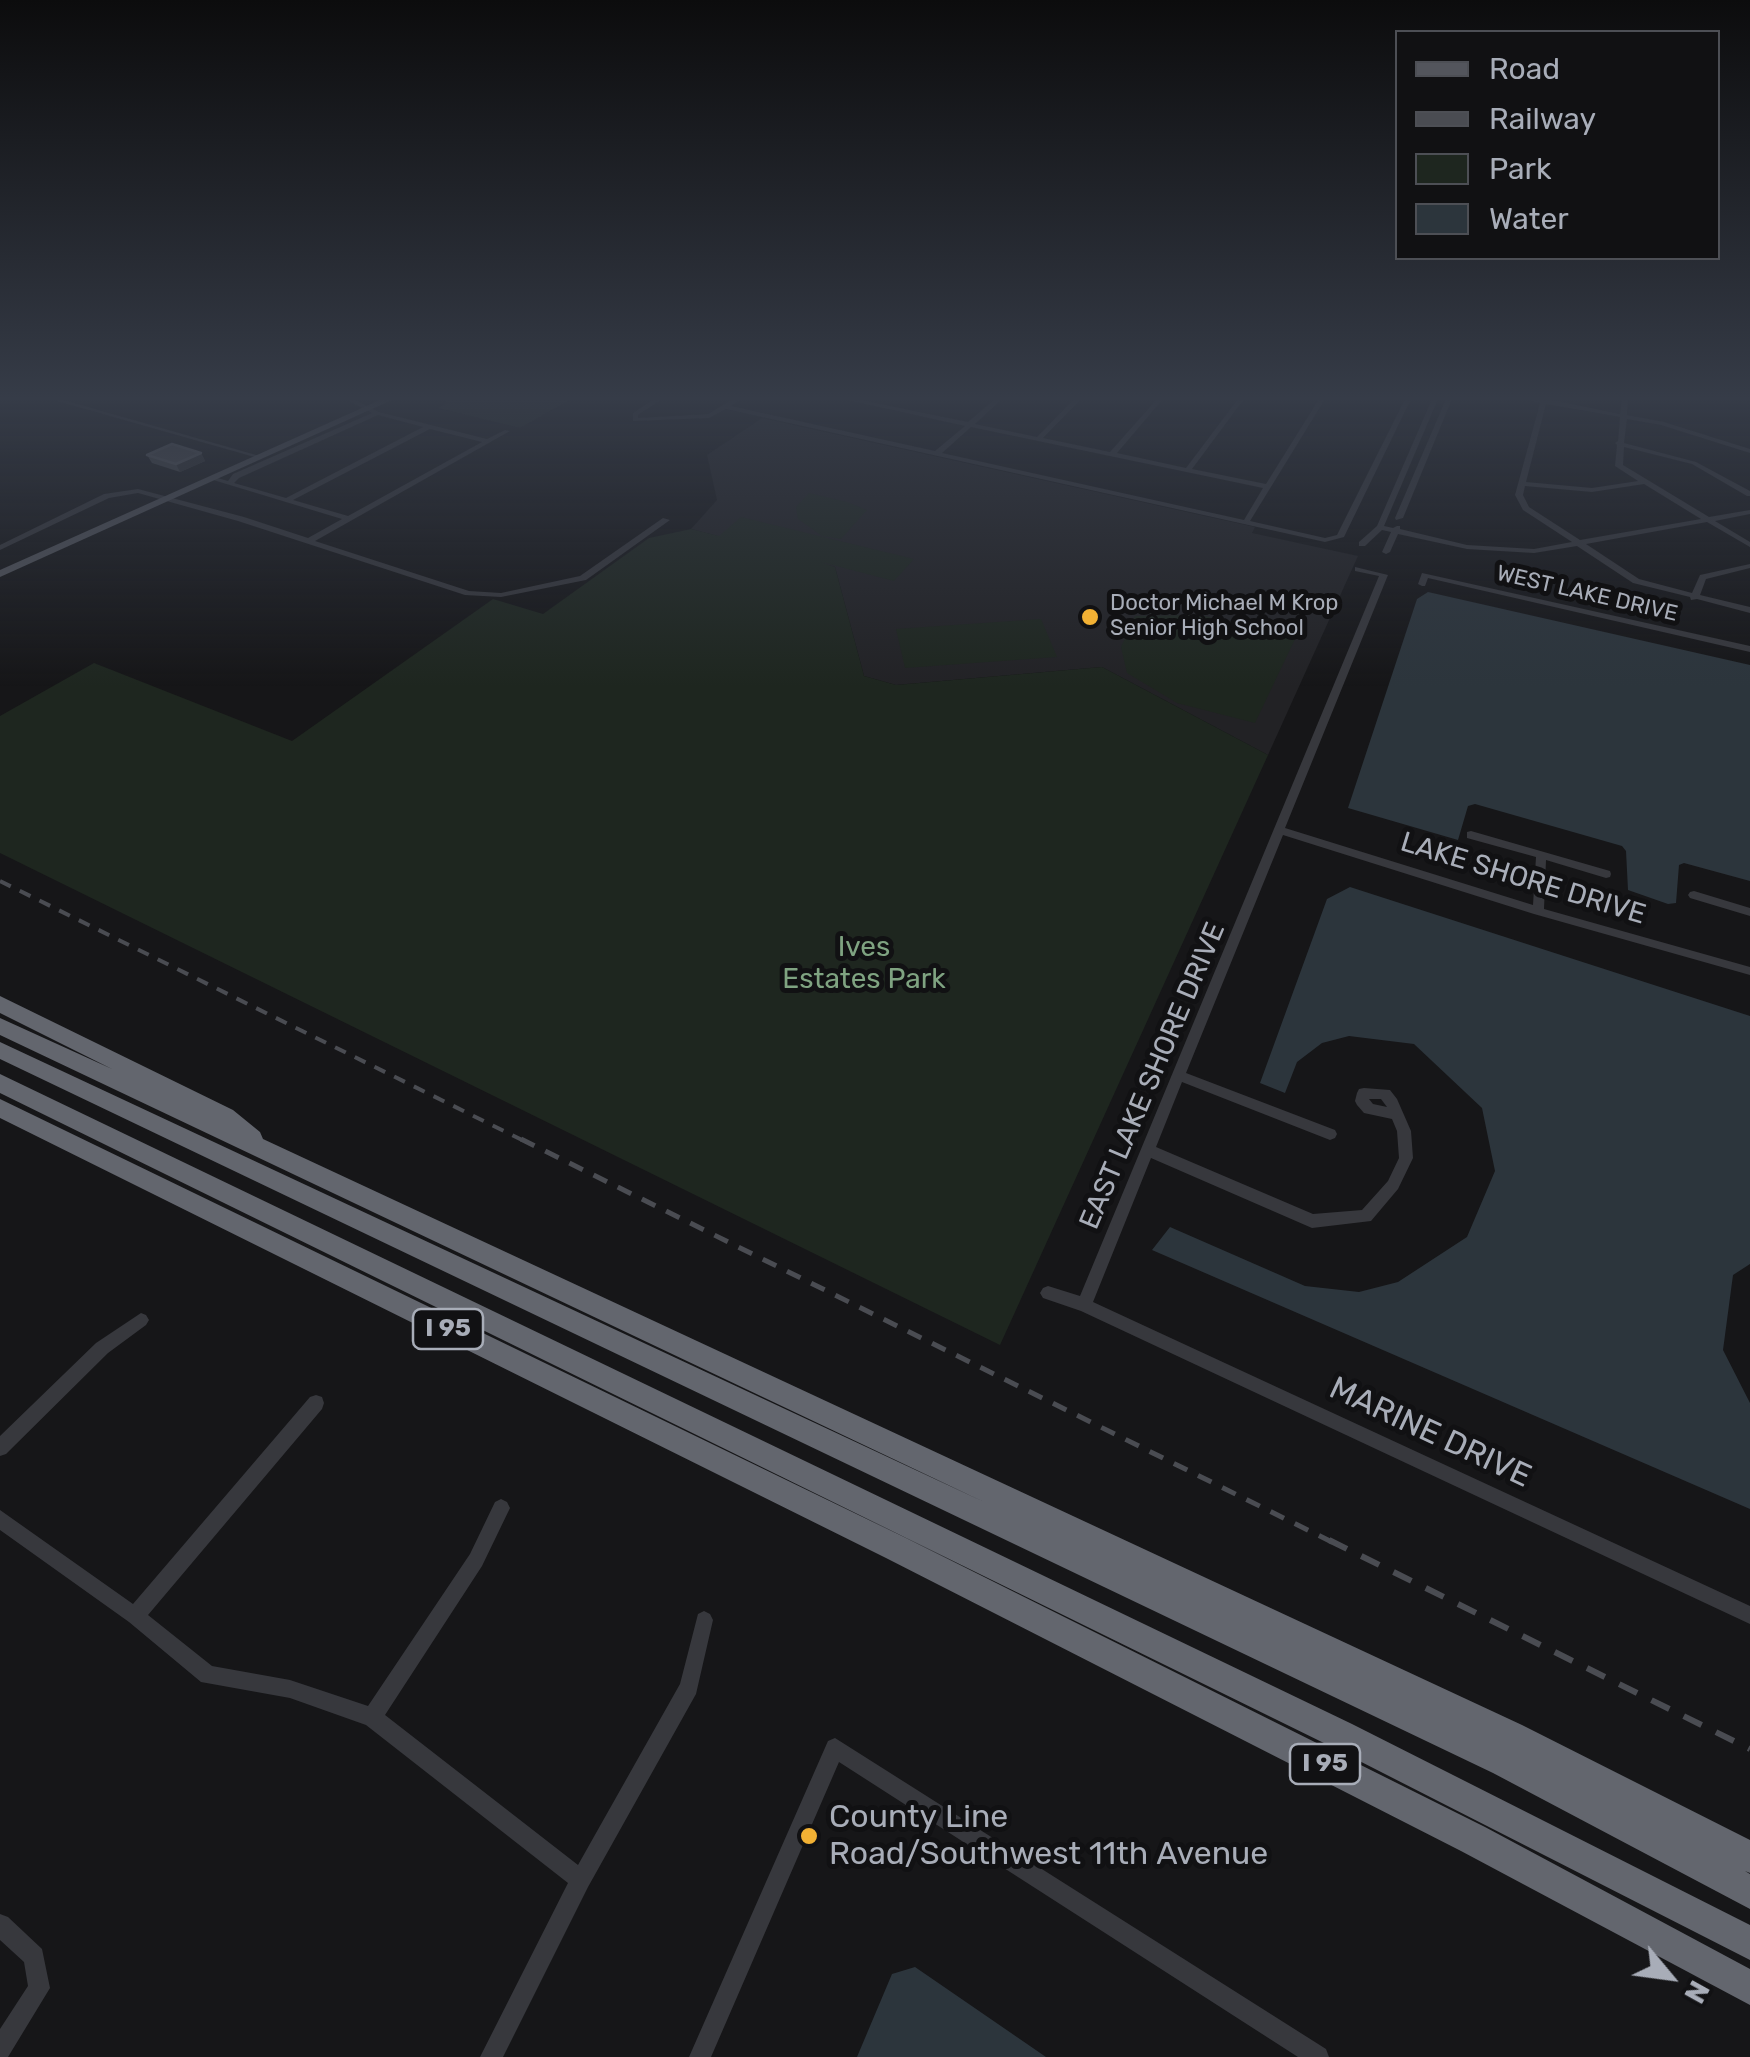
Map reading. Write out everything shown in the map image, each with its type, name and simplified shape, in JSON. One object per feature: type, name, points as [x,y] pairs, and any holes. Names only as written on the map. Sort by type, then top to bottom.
[{"type":"highway","points":[[0,1004],[226,1116],[269,1153]]},
{"type":"highway","points":[[0,1026],[400,1210],[1511,1736],[1750,1857]]},
{"type":"highway","points":[[0,1050],[1504,1762],[1750,1892]]},
{"type":"highway","points":[[0,1102],[1341,1735],[1750,1943]]},
{"type":"highway","name":"I 95","points":[[0,1102],[1473,1839],[1750,1988]]},
{"type":"main road","points":[[0,561],[156,495]]},
{"type":"main road","points":[[0,574],[178,495]]},
{"type":"street","points":[[0,548],[113,495]]},
{"type":"street","points":[[156,495],[468,593],[501,595],[582,578],[666,520]]},
{"type":"street","points":[[270,495],[349,520]]},
{"type":"street","points":[[288,500],[298,495]]},
{"type":"street","points":[[309,541],[394,495]]},
{"type":"street","points":[[1123,495],[1316,538],[1340,537],[1361,495]]},
{"type":"street","points":[[1246,522],[1260,495]]},
{"type":"street","points":[[1362,544],[1380,527],[1394,495]]},
{"type":"street","points":[[1386,552],[1410,495]]},
{"type":"street","points":[[1519,495],[1526,508],[1636,581],[1750,610]]},
{"type":"street","points":[[1666,495],[1750,544]]},
{"type":"street","points":[[1380,527],[1397,526],[1488,550],[1534,550],[1750,512]]},
{"type":"street","points":[[0,538],[14,542]]},
{"type":"street","points":[[1694,598],[1703,577],[1750,566]]},
{"type":"street","name":"EAST LAKE SHORE DRIVE","points":[[1084,1305],[1384,575],[1358,569]]},
{"type":"street","name":"WEST LAKE DRIVE","points":[[1422,584],[1425,575],[1750,649]]},
{"type":"street","name":"LAKE SHORE DRIVE","points":[[1282,831],[1538,912],[1750,970]]},
{"type":"street","points":[[1471,835],[1606,874]]},
{"type":"street","points":[[1538,912],[1541,856]]},
{"type":"street","points":[[1694,895],[1750,912]]},
{"type":"street","points":[[1180,1076],[1330,1134]]},
{"type":"street","points":[[1150,1151],[1312,1221],[1366,1216],[1393,1184],[1406,1158],[1397,1114]]},
{"type":"street","points":[[1048,1293],[1084,1305]]},
{"type":"street","name":"MARINE DRIVE","points":[[1084,1305],[1750,1615]]},
{"type":"street","points":[[0,1448],[102,1348],[141,1320]]},
{"type":"street","points":[[136,1616],[316,1403]]},
{"type":"street","points":[[372,1717],[476,1560],[501,1508]]},
{"type":"street","points":[[0,1519],[136,1616],[208,1675],[290,1689],[372,1717],[581,1880]]},
{"type":"street","points":[[492,2057],[581,1880],[689,1686],[704,1620]]},
{"type":"street","points":[[700,2057],[835,1748],[1318,2057]]},
{"type":"street","points":[[0,1925],[34,1958],[39,1988],[0,2049]]},
{"type":"shaded area","name":"Doctor Michael M Krop Senior High School","points":[[716,495],[1110,495],[1255,527],[1252,533],[1358,556],[1268,755],[1102,667],[896,685],[864,676],[835,567],[691,529],[717,500]]},
{"type":"green space","points":[[807,495],[817,495],[867,510],[841,539],[822,536],[798,519],[796,507]]},
{"type":"green space","name":"Ives Estates Park","points":[[741,517],[914,559],[894,581],[821,562],[835,567],[864,676],[896,685],[1102,667],[1268,755],[1000,1345],[0,853],[0,716],[94,663],[292,741],[493,599],[543,614],[649,538],[691,529],[719,536]]},
{"type":"green space","points":[[1200,615],[1296,637],[1255,723],[1177,703],[1127,673],[1121,647],[1135,616]]},
{"type":"green space","points":[[1041,619],[1057,657],[905,668],[896,629]]},
{"type":"water","points":[[1428,592],[1750,665],[1750,881],[1684,863],[1679,865],[1676,903],[1668,904],[1628,890],[1626,851],[1622,846],[1475,804],[1468,806],[1458,840],[1348,808],[1417,599]]},
{"type":"water","points":[[1350,887],[1750,1016],[1750,1264],[1733,1275],[1723,1350],[1750,1403],[1750,1509],[1152,1250],[1170,1227],[1305,1286],[1359,1292],[1398,1282],[1467,1237],[1495,1171],[1482,1108],[1414,1044],[1349,1036],[1322,1043],[1297,1062],[1285,1093],[1260,1083],[1327,899]]},
{"type":"water","points":[[915,1967],[1046,2057],[857,2057],[892,1974]]},
{"type":"railway","points":[[0,881],[526,1142]]},
{"type":"railway","points":[[521,1139],[1334,1543]]},
{"type":"railway","points":[[1329,1540],[1750,1749]]},
{"type":"place","name":"Doctor Michael M Krop Senior High School","points":[[1090,617]]},
{"type":"place","name":"County Line Road/Southwest 11th Avenue","points":[[809,1836]]}]
